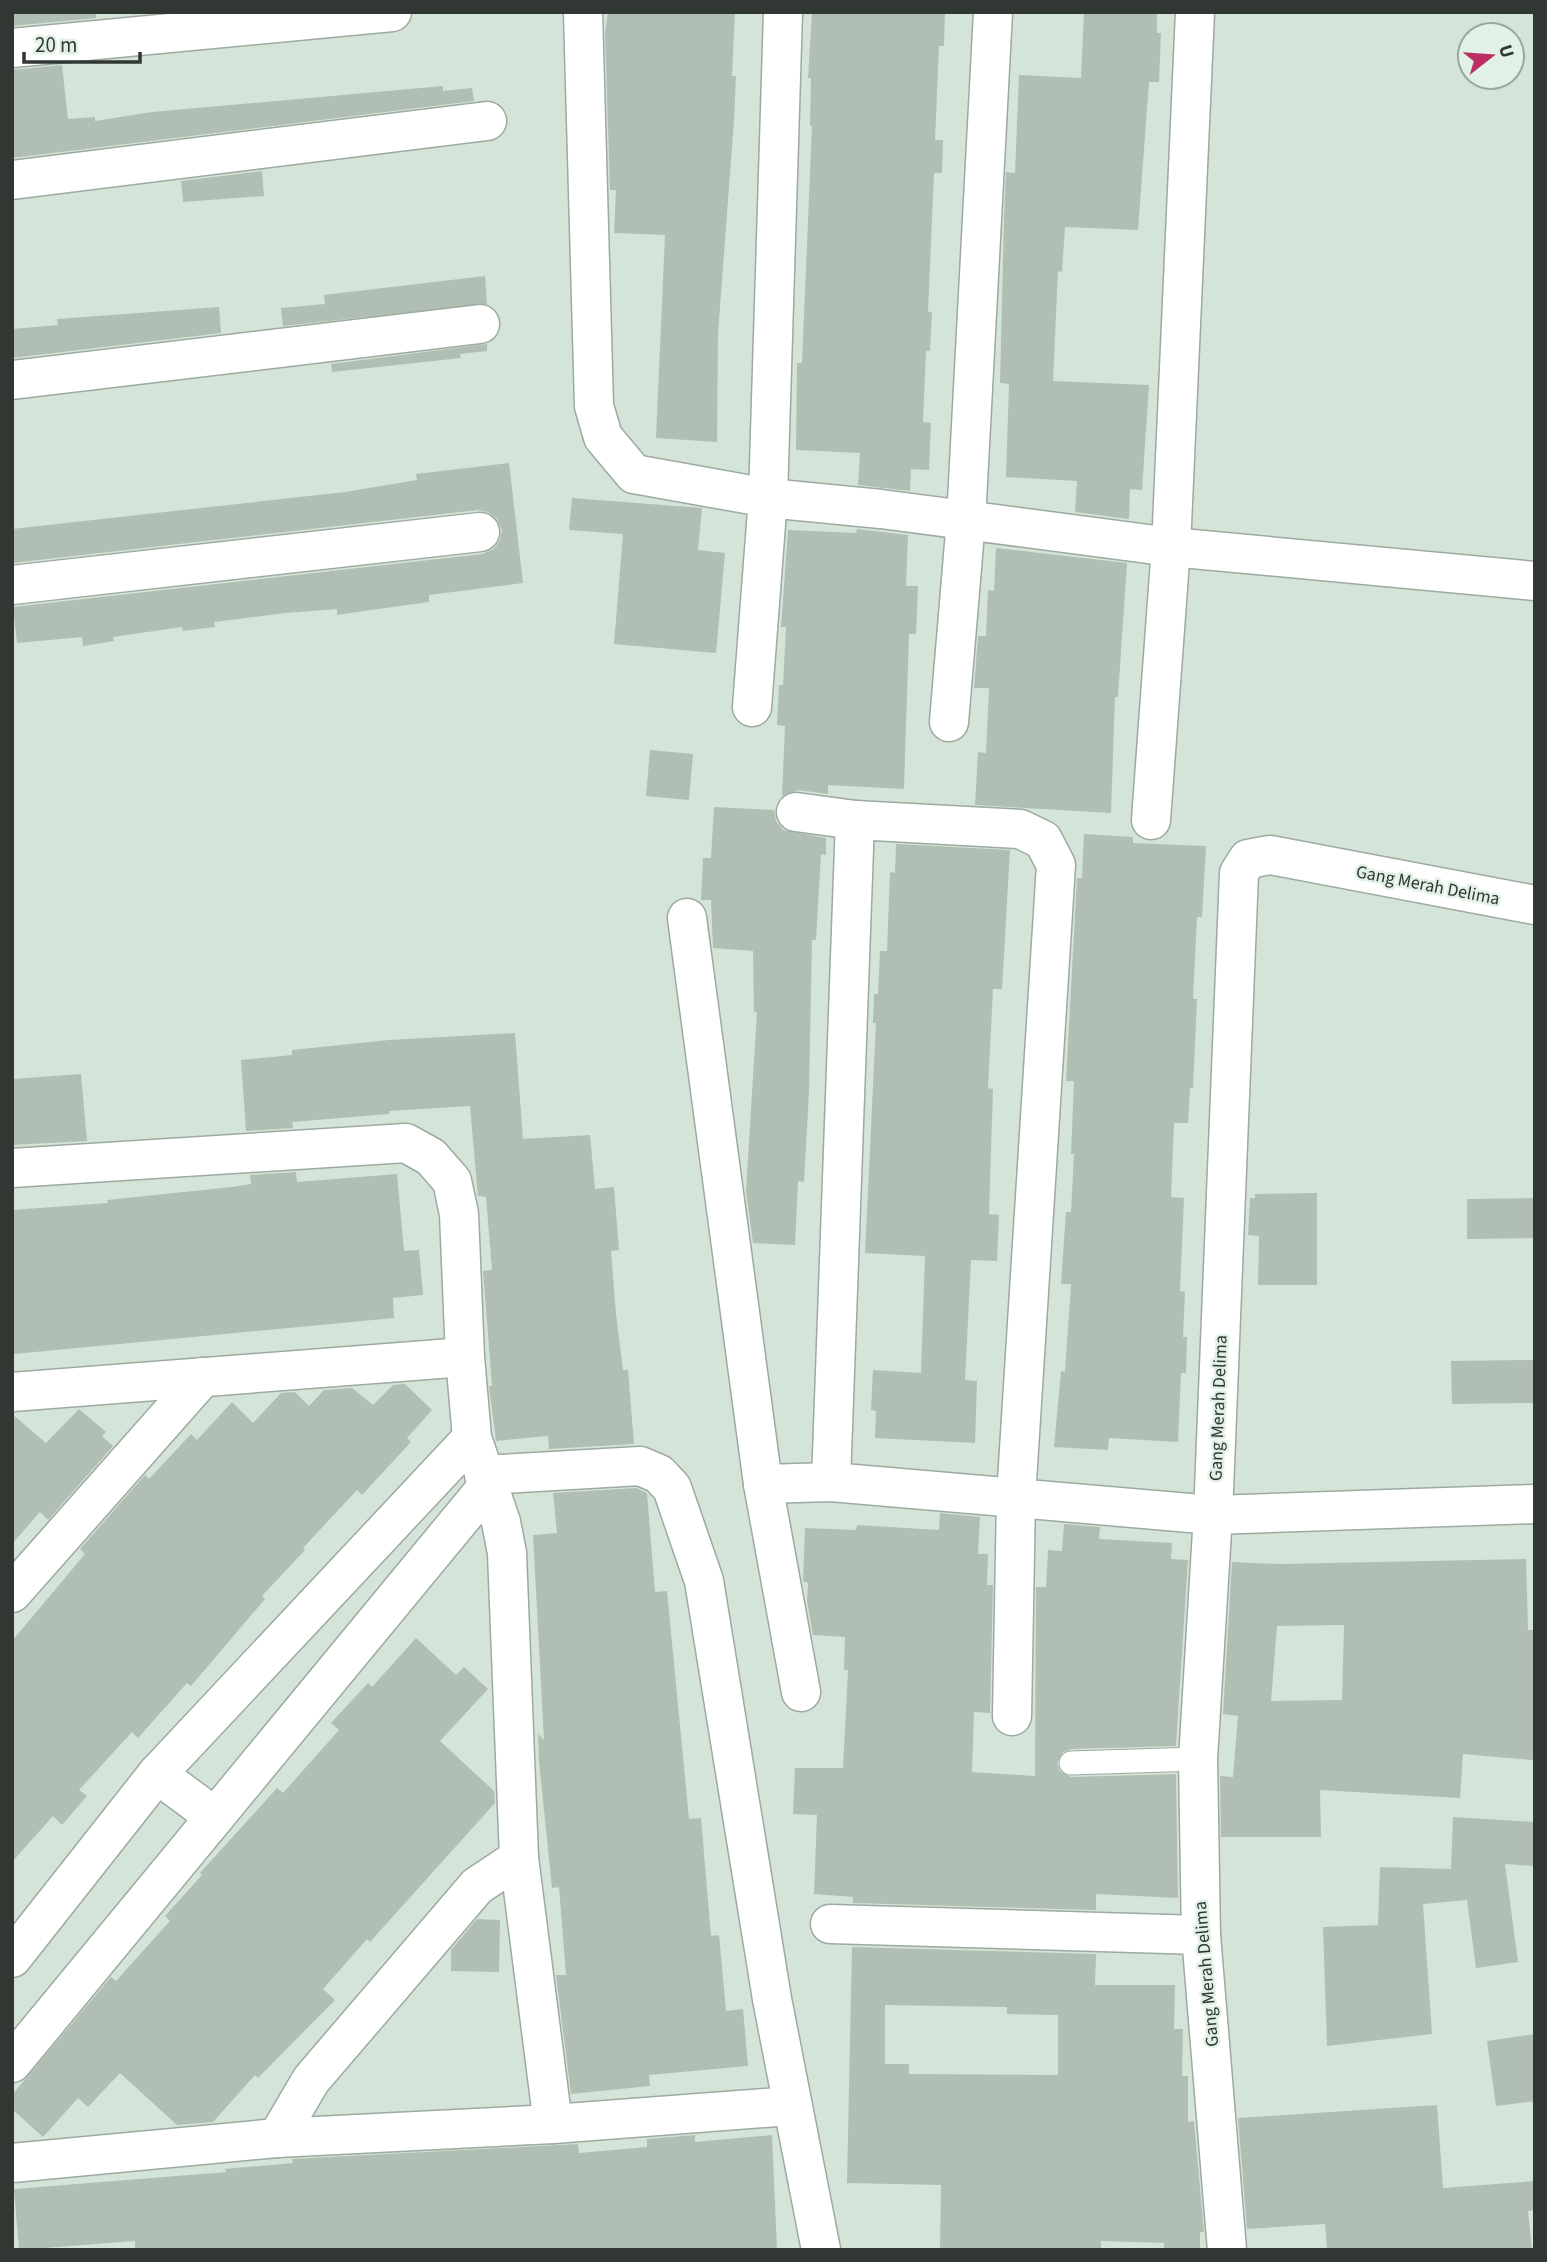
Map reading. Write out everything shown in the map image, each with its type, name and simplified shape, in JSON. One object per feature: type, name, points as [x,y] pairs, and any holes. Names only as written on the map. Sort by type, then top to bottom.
[{"type":"street","points":[[12,48],[392,12]]},
{"type":"street","points":[[583,12],[594,406],[603,437],[634,474],[768,498],[1171,547],[1535,581]]},
{"type":"street","points":[[752,707],[768,498],[783,12]]},
{"type":"street","points":[[949,722],[966,520],[993,12]]},
{"type":"street","points":[[1151,820],[1171,547],[1195,12]]},
{"type":"street","points":[[12,180],[487,121]]},
{"type":"street","points":[[12,380],[480,324]]},
{"type":"street","points":[[12,585],[480,532]]},
{"type":"street","points":[[796,812],[855,820],[1020,829],[1042,840],[1056,865],[1016,1497],[1012,1716]]},
{"type":"street","points":[[831,1482],[855,820]]},
{"type":"street","name":"Gang Merah Delima","points":[[1227,2250],[1200,1935],[1198,1759],[1213,1515],[1239,873],[1248,859],[1270,855],[1535,905]]},
{"type":"street","points":[[687,918],[763,1484],[801,1692]]},
{"type":"street","points":[[12,1167],[406,1143],[430,1157],[452,1181],[459,1214],[465,1357],[472,1438],[485,1481],[502,1522],[507,1553],[519,1858],[553,2124]]},
{"type":"street","points":[[12,1392],[465,1357]]},
{"type":"street","points":[[12,1593],[203,1377]]},
{"type":"street","points":[[15,1947],[157,1774],[472,1438]]},
{"type":"street","points":[[12,2063],[215,1817],[485,1481],[640,1466],[659,1474],[678,1499],[704,1581],[791,2106],[821,2250]]},
{"type":"street","points":[[763,1484],[831,1482],[1213,1515],[1535,1503]]},
{"type":"street","points":[[157,1774],[215,1817]]},
{"type":"street","points":[[277,2138],[311,2080],[477,1886],[519,1858]]},
{"type":"street","points":[[830,1924],[1200,1935]]},
{"type":"street","points":[[12,2163],[277,2138],[553,2124],[791,2106]]},
{"type":"lane","points":[[1071,1763],[1198,1759]]},
{"type":"building","points":[[12,12],[96,12],[96,18],[12,26]]},
{"type":"building","points":[[608,12],[735,12],[732,76],[736,76],[718,334],[717,442],[656,438],[665,235],[614,233],[616,190],[610,190],[605,32]]},
{"type":"building","points":[[812,12],[945,12],[944,46],[939,46],[935,140],[943,140],[942,173],[934,173],[928,312],[932,312],[930,351],[926,351],[923,422],[931,423],[929,470],[911,469],[910,491],[858,485],[860,453],[796,450],[797,363],[802,363],[812,126],[811,78],[808,78]]},
{"type":"building","points":[[1084,12],[1157,12],[1157,33],[1161,33],[1159,82],[1149,82],[1138,230],[1065,227],[1062,272],[1058,271],[1053,381],[1149,385],[1142,490],[1130,489],[1129,519],[1075,512],[1077,481],[1006,477],[1009,384],[1000,383],[1004,219],[1006,172],[1015,173],[1019,75],[1081,78]]},
{"type":"building","points":[[62,65],[68,119],[95,117],[95,121],[152,112],[443,86],[443,91],[472,88],[474,101],[12,158],[12,70]]},
{"type":"building","points":[[262,171],[264,196],[183,202],[181,181]]},
{"type":"building","points":[[485,276],[487,304],[283,326],[281,308],[325,304],[324,295]]},
{"type":"building","points":[[219,307],[221,333],[12,358],[12,329],[58,325],[57,319]]},
{"type":"building","points":[[487,344],[487,351],[460,354],[461,358],[332,372],[331,364]]},
{"type":"building","points":[[509,463],[523,583],[429,595],[429,602],[337,615],[337,609],[214,622],[215,627],[183,631],[182,627],[113,637],[114,641],[83,646],[82,637],[17,643],[13,607],[482,554],[494,549],[502,530],[497,519],[488,512],[478,510],[12,563],[12,529],[345,492],[417,480],[416,474]]},
{"type":"building","points":[[572,498],[702,508],[698,550],[725,553],[716,653],[614,644],[623,534],[569,530]]},
{"type":"building","points":[[857,529],[908,535],[906,586],[918,586],[916,634],[909,634],[904,789],[828,785],[828,794],[798,790],[782,796],[785,726],[777,725],[779,685],[783,685],[786,627],[781,627],[788,530],[856,533]]},
{"type":"building","points":[[996,548],[1127,563],[1118,697],[1115,697],[1111,813],[975,805],[978,752],[986,753],[989,688],[974,688],[978,636],[986,636],[988,590],[994,591]]},
{"type":"building","points":[[650,750],[693,754],[689,800],[646,796]]},
{"type":"building","points":[[714,807],[774,810],[776,821],[783,830],[826,838],[826,855],[821,854],[816,940],[812,940],[804,1182],[798,1181],[795,1245],[753,1243],[746,1191],[757,1012],[754,1012],[753,951],[713,948],[711,900],[701,900],[703,858],[711,858]]},
{"type":"building","points":[[1084,834],[1133,837],[1133,843],[1206,846],[1202,917],[1197,917],[1193,1088],[1190,1088],[1188,1123],[1174,1123],[1171,1197],[1184,1198],[1180,1291],[1185,1292],[1183,1337],[1187,1337],[1186,1373],[1181,1373],[1178,1442],[1109,1438],[1108,1450],[1054,1447],[1061,1371],[1065,1372],[1071,1284],[1061,1284],[1066,1212],[1071,1212],[1074,1154],[1071,1154],[1074,1081],[1066,1081],[1077,878],[1082,878]]},
{"type":"building","points":[[896,844],[1010,850],[1002,989],[993,989],[988,1088],[993,1089],[989,1214],[999,1215],[997,1261],[971,1260],[965,1380],[977,1381],[975,1443],[875,1438],[876,1411],[871,1410],[873,1370],[921,1373],[925,1256],[865,1253],[876,1023],[873,1023],[874,994],[878,994],[880,951],[887,951],[890,872],[895,873]]},
{"type":"building","points":[[515,1033],[523,1139],[590,1135],[595,1189],[614,1187],[619,1250],[611,1251],[623,1370],[628,1370],[634,1444],[549,1449],[548,1436],[496,1441],[489,1386],[492,1386],[483,1271],[492,1270],[486,1197],[478,1196],[470,1106],[389,1111],[389,1114],[292,1122],[293,1128],[246,1131],[241,1060],[292,1055],[292,1050],[389,1040]]},
{"type":"building","points":[[81,1074],[87,1141],[12,1145],[12,1079]]},
{"type":"building","points":[[296,1172],[297,1182],[397,1174],[404,1251],[419,1250],[423,1295],[393,1298],[394,1318],[14,1354],[12,1210],[108,1203],[107,1200],[232,1187],[251,1184],[250,1175]]},
{"type":"building","points":[[1317,1193],[1317,1285],[1258,1285],[1259,1236],[1248,1235],[1250,1198],[1255,1198],[1255,1194]]},
{"type":"building","points":[[1535,1198],[1535,1238],[1467,1239],[1467,1199]]},
{"type":"building","points":[[1535,1360],[1535,1403],[1452,1404],[1451,1361]]},
{"type":"building","points":[[405,1384],[432,1410],[407,1438],[411,1442],[362,1495],[357,1490],[303,1548],[305,1550],[262,1596],[265,1599],[191,1686],[187,1683],[138,1738],[132,1732],[79,1790],[87,1796],[62,1825],[53,1816],[12,1862],[12,1641],[85,1554],[80,1549],[145,1475],[149,1479],[191,1434],[197,1440],[232,1402],[253,1423],[281,1393],[295,1392],[309,1406],[324,1390],[352,1388],[373,1405],[393,1385]]},
{"type":"building","points":[[79,1409],[106,1432],[102,1436],[113,1446],[48,1520],[40,1512],[12,1544],[12,1414],[46,1443]]},
{"type":"building","points":[[636,1488],[647,1493],[655,1592],[667,1591],[689,1819],[701,1818],[711,1936],[719,1935],[726,2011],[743,2009],[748,2066],[649,2075],[650,2086],[571,2094],[556,1975],[566,1975],[559,1887],[552,1888],[539,1761],[538,1734],[544,1740],[533,1535],[557,1533],[553,1493]]},
{"type":"building","points":[[940,1513],[980,1517],[978,1554],[988,1554],[987,1585],[993,1585],[990,1713],[974,1712],[972,1772],[1035,1776],[1036,1587],[1046,1587],[1048,1550],[1062,1551],[1064,1524],[1100,1527],[1099,1539],[1172,1543],[1171,1559],[1188,1560],[1176,1746],[1071,1749],[1063,1752],[1057,1763],[1060,1771],[1071,1777],[1176,1774],[1178,1898],[1096,1894],[1096,1910],[853,1903],[853,1897],[814,1894],[817,1815],[793,1814],[795,1768],[843,1768],[848,1670],[844,1670],[845,1637],[813,1635],[807,1601],[808,1583],[803,1581],[805,1528],[856,1530],[857,1525],[939,1530]]},
{"type":"building","points":[[1526,1559],[1528,1630],[1535,1630],[1533,1760],[1463,1754],[1460,1798],[1320,1790],[1321,1837],[1221,1837],[1220,1776],[1233,1777],[1238,1716],[1223,1714],[1232,1562],[1281,1564]],"holes":[[[1344,1625],[1342,1700],[1271,1701],[1277,1626]]]},
{"type":"building","points":[[416,1638],[456,1675],[464,1667],[488,1689],[440,1741],[494,1791],[495,1803],[370,1942],[367,1939],[323,1989],[335,2000],[258,2078],[255,2075],[213,2122],[177,2125],[120,2073],[88,2107],[78,2098],[43,2137],[12,2109],[12,2095],[111,1977],[116,1981],[170,1921],[165,1916],[202,1875],[200,1873],[277,1788],[283,1793],[339,1730],[331,1723],[368,1683],[372,1687]]},
{"type":"building","points":[[1453,1817],[1535,1822],[1535,1866],[1505,1864],[1518,1962],[1476,1968],[1467,1900],[1423,1904],[1432,2034],[1327,2046],[1323,1927],[1378,1925],[1380,1867],[1451,1869]]},
{"type":"building","points":[[477,1919],[500,1920],[499,1972],[451,1971],[451,1950]]},
{"type":"building","points":[[852,1947],[1096,1954],[1095,1985],[1175,1985],[1174,2029],[1183,2029],[1182,2076],[1188,2076],[1188,2122],[1194,2121],[1204,2232],[1200,2232],[1200,2250],[1164,2250],[1164,2243],[1101,2241],[1101,2250],[940,2250],[941,2185],[847,2183]],"holes":[[[885,2005],[1007,2007],[1007,2014],[1058,2015],[1058,2075],[909,2074],[909,2064],[885,2064]]]},
{"type":"building","points":[[1535,2034],[1535,2101],[1496,2106],[1487,2041]]},
{"type":"building","points":[[1437,2105],[1443,2188],[1535,2181],[1535,2210],[1528,2211],[1532,2250],[1327,2250],[1325,2224],[1247,2229],[1238,2118]]},
{"type":"building","points":[[695,2135],[695,2142],[772,2135],[777,2250],[135,2250],[135,2241],[19,2250],[14,2189],[227,2172],[224,2169],[293,2163],[292,2159],[578,2144],[579,2153],[647,2147],[647,2139]]}]
